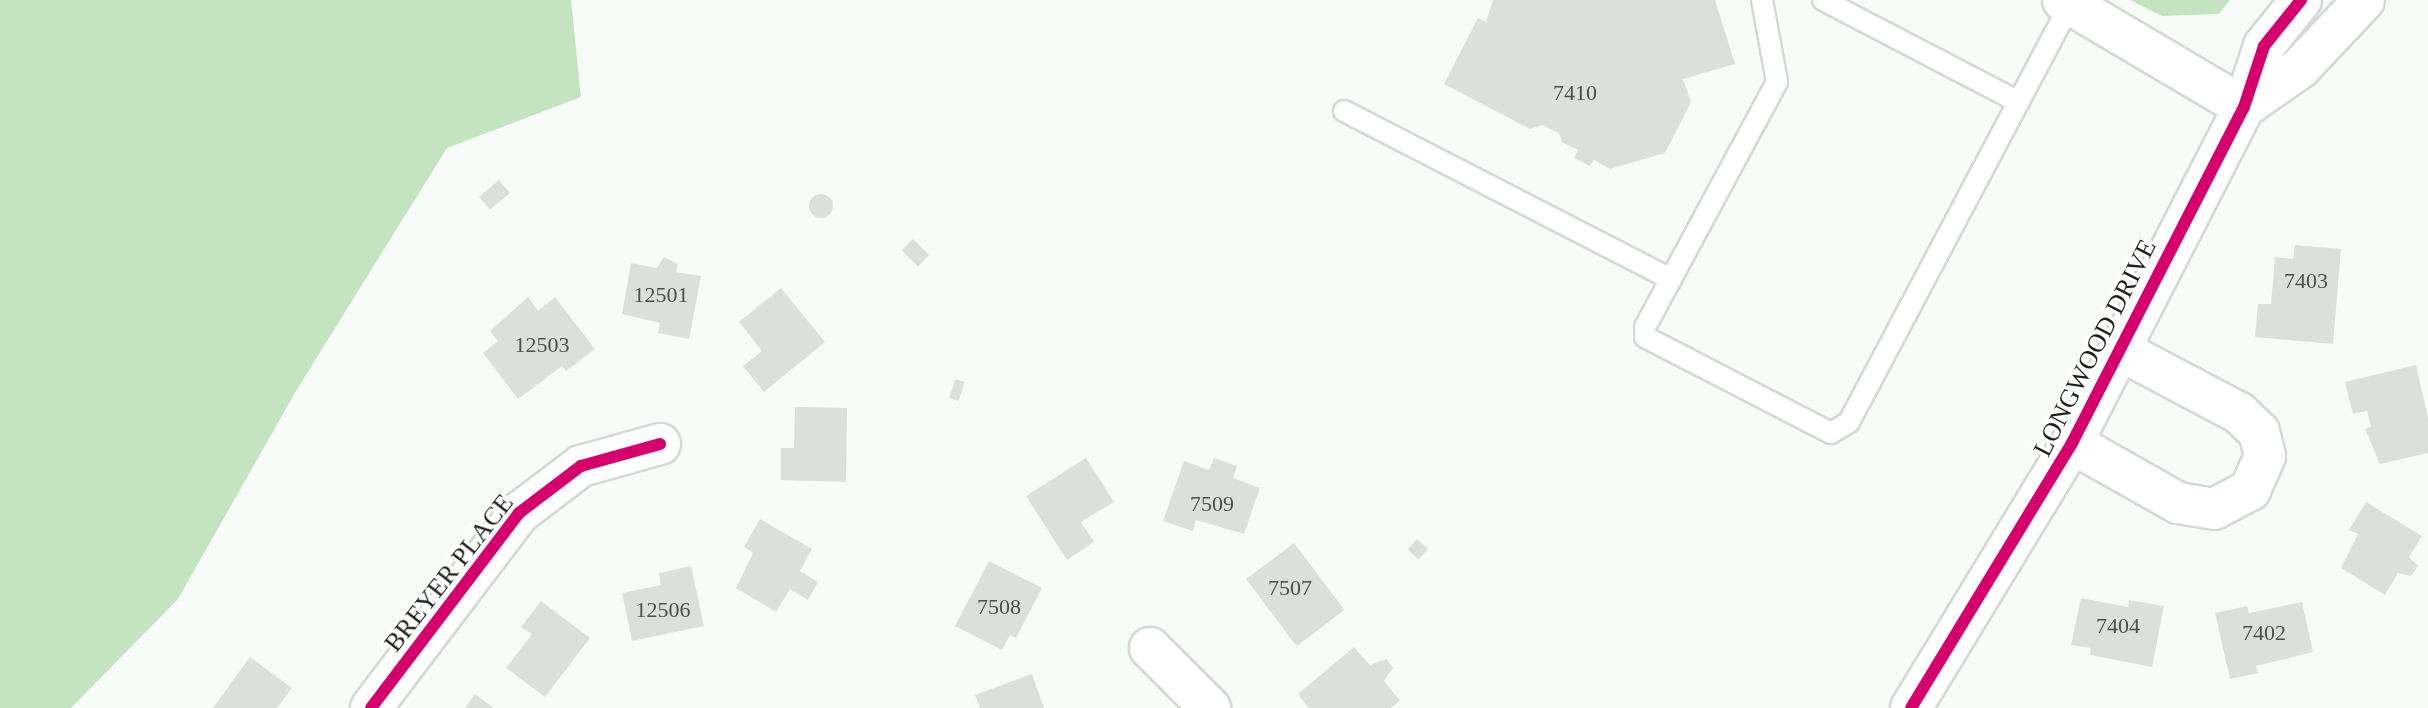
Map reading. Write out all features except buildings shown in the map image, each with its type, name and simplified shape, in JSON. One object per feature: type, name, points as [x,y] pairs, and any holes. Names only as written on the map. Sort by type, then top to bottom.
[{"type":"street","name":"LONGWOOD DRIVE","points":[[1911,708],[2072,443],[2244,107],[2264,46],[2301,0]]},
{"type":"street","name":"LONGWOOD DRIVE","points":[[2244,107],[2300,68],[2364,0]]},
{"type":"street","points":[[2067,2],[2244,107]]},
{"type":"street","points":[[2072,443],[2178,503],[2214,509],[2250,490],[2265,456],[2259,432],[2239,413],[2120,350]]},
{"type":"street","name":"BREYER PLACE","points":[[371,708],[519,513],[581,466],[660,444]]},
{"type":"street","points":[[1150,648],[1210,708]]},
{"type":"lane","points":[[1762,0],[1777,82],[1645,327],[1650,342],[1820,431],[1840,431],[2019,102],[2067,2]]},
{"type":"lane","points":[[1823,0],[2019,102]]},
{"type":"lane","points":[[1344,111],[1671,279]]},
{"type":"green space","points":[[0,0],[571,0],[581,97],[447,148],[296,391],[178,599],[71,708],[0,708]]},
{"type":"green space","points":[[2130,0],[2230,0],[2219,14],[2162,16]]},
{"type":"cycle path","points":[[1911,708],[2072,443],[2244,107],[2264,46],[2301,0]]},
{"type":"cycle path","points":[[371,708],[519,513],[581,466],[660,444]]}]
